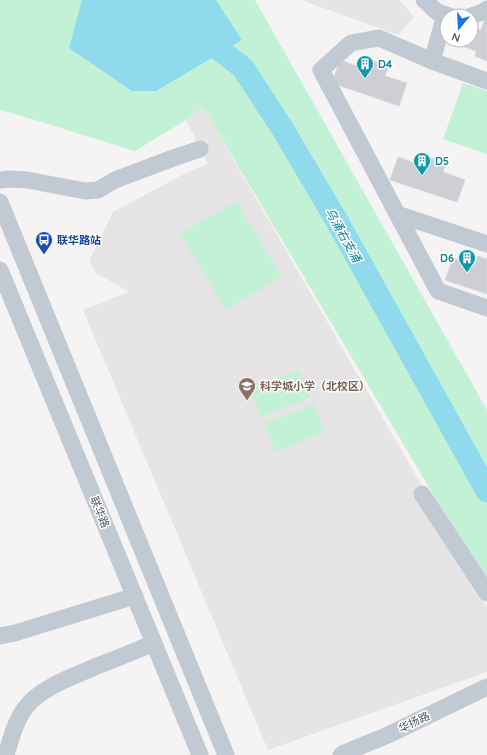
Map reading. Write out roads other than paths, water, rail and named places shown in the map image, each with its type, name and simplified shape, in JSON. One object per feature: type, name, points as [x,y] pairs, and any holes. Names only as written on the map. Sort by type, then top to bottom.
[{"type":"street","points":[[424,0],[439,13]]},
{"type":"street","points":[[487,81],[432,61],[379,38],[351,43],[321,70],[438,291],[487,308]]},
{"type":"street","points":[[432,61],[439,41]]},
{"type":"street","points":[[0,180],[27,180],[85,191],[98,190],[115,180],[176,157],[200,150]]},
{"type":"street","points":[[0,202],[226,755]]},
{"type":"street","points":[[397,214],[487,244]]},
{"type":"street","name":"联华路","points":[[0,270],[200,755]]},
{"type":"street","points":[[422,494],[487,593]]},
{"type":"street","points":[[0,636],[15,633],[135,596]]},
{"type":"street","points":[[6,755],[17,722],[26,707],[34,699],[47,690],[70,678],[154,643]]},
{"type":"street","name":"华扬路","points":[[341,755],[388,735],[487,687]]},
{"type":"water","points":[[82,0],[216,0],[242,40],[156,91],[132,91],[69,48]]},
{"type":"waterway","name":"乌涌右支涌","points":[[174,0],[187,24],[243,68],[282,128],[337,221],[487,491]]},
{"type":"place","name":"D4","points":[[365,79]]},
{"type":"place","name":"D5","points":[[422,176]]},
{"type":"place","name":"联华路站","points":[[44,255]]},
{"type":"place","name":"D6","points":[[467,273]]},
{"type":"place","name":"科学城小学（北校区）","points":[[247,401]]}]
